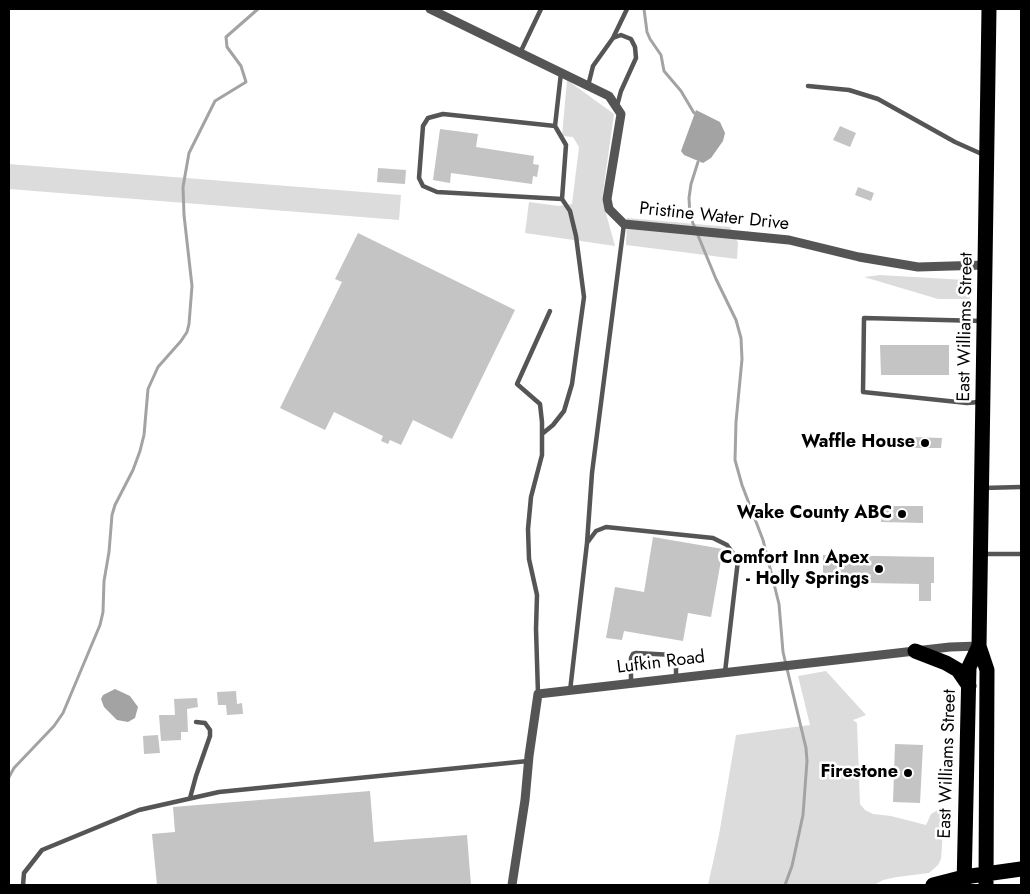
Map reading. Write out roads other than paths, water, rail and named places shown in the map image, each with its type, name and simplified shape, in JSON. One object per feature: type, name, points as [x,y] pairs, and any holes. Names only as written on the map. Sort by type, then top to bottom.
[{"type":"highway","name":"East Williams Street","points":[[986,880],[987,670],[979,646],[989,9]]},
{"type":"highway","name":"East Williams Street","points":[[964,881],[969,667],[979,646]]},
{"type":"highway","points":[[915,651],[946,663],[958,670],[969,686]]},
{"type":"highway","points":[[933,885],[986,880],[1021,869]]},
{"type":"street","points":[[430,9],[609,96],[616,108]]},
{"type":"street","name":"Pristine Water Drive","points":[[616,108],[620,114],[607,199],[609,209],[624,224],[789,240],[918,268],[986,266]]},
{"type":"street","name":"Lufkin Road","points":[[538,694],[950,647],[979,646]]},
{"type":"street","points":[[512,885],[538,694]]},
{"type":"lane","points":[[520,53],[540,9]]},
{"type":"lane","points":[[588,86],[593,66],[613,38],[627,9]]},
{"type":"lane","points":[[613,38],[620,36],[631,39],[636,47],[636,58],[621,91],[616,108]]},
{"type":"lane","points":[[542,434],[553,425],[564,411],[572,384],[584,297],[576,236],[570,211],[562,198],[566,145],[555,126],[561,73]]},
{"type":"lane","points":[[808,86],[850,90],[878,99],[955,142],[987,157]]},
{"type":"lane","points":[[555,126],[443,114],[428,118],[423,126],[419,178],[423,186],[437,192],[562,198]]},
{"type":"lane","points":[[570,691],[587,543],[592,473],[624,224]]},
{"type":"lane","points":[[538,694],[537,595],[529,559],[528,529],[532,496],[542,456],[540,404],[517,384],[550,311]]},
{"type":"lane","points":[[983,402],[967,403],[863,392],[864,318],[985,321]]},
{"type":"lane","points":[[982,488],[1021,487]]},
{"type":"lane","points":[[587,543],[596,532],[606,527],[713,538],[726,545],[738,560],[725,672]]},
{"type":"lane","points":[[981,554],[1021,554]]},
{"type":"lane","points":[[631,683],[630,658],[632,654],[636,653],[673,656],[676,660],[676,678]]},
{"type":"lane","points":[[190,798],[210,736],[210,730],[205,723],[196,722]]},
{"type":"lane","points":[[23,885],[24,873],[42,850],[140,810],[219,792],[528,761]]},
{"type":"waterway","points":[[9,777],[14,768],[54,726],[63,713],[100,625],[103,612],[104,581],[112,515],[140,451],[144,435],[148,389],[158,367],[181,341],[187,332],[189,324],[192,286],[184,215],[183,187],[189,153],[215,101],[246,82],[241,66],[227,47],[226,37],[258,9]]},
{"type":"waterway","points":[[644,9],[647,32],[661,55],[664,71],[681,91],[694,113]]},
{"type":"waterway","points":[[698,162],[691,184],[689,198],[690,216],[716,279],[736,320],[741,338],[742,359],[736,422],[735,460],[742,485],[763,540],[779,604],[783,652],[806,748],[807,761],[803,815],[792,866],[785,885]]},
{"type":"place","name":"Waffle House","points":[[925,443]]},
{"type":"place","name":"Wake County ABC","points":[[902,514]]},
{"type":"place","name":"Comfort Inn Apex - Holly Springs","points":[[879,569]]},
{"type":"place","name":"Firestone","points":[[908,773]]}]
